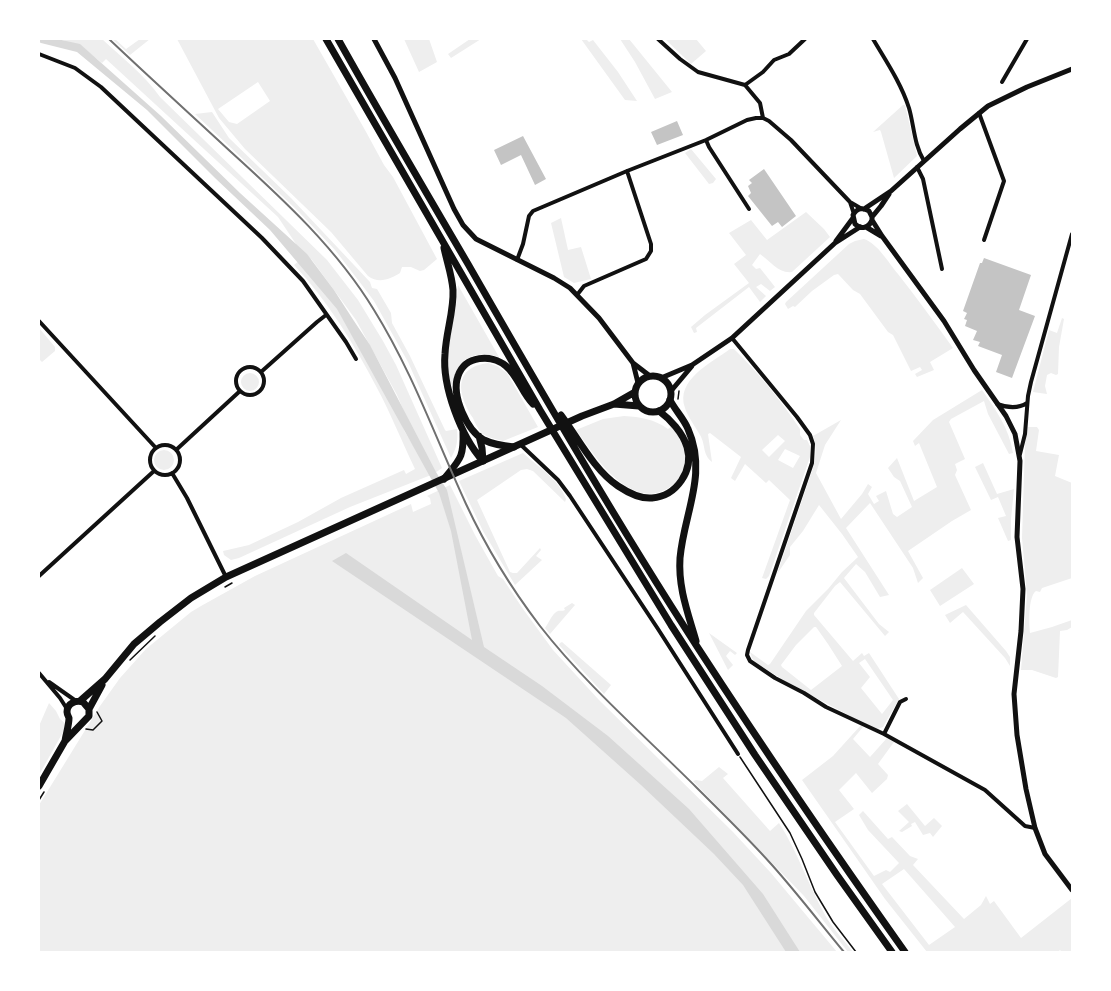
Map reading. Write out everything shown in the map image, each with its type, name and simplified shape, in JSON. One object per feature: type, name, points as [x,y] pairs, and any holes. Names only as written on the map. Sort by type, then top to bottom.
[{"type":"main road","points":[[326,39],[540,410],[675,631],[772,780],[892,952]]},
{"type":"main road","points":[[338,39],[540,389],[653,576],[699,649],[850,874],[905,952]]},
{"type":"main road","points":[[441,238],[453,290],[452,309],[444,354],[446,383],[462,428],[474,451],[483,461]]},
{"type":"main road","points":[[483,461],[479,436],[467,420],[459,403],[456,382],[461,369],[471,361],[483,358],[495,359],[507,367],[526,396],[540,410]]},
{"type":"main road","points":[[614,404],[639,406],[646,411],[659,411],[666,407],[670,400],[671,390],[666,382],[660,378],[650,376],[638,383],[635,392],[639,406]]},
{"type":"main road","points":[[540,389],[606,475],[617,485],[640,496],[653,498],[667,493],[677,486],[685,475],[689,460],[687,446],[678,431],[666,416],[659,411]]},
{"type":"main road","points":[[65,741],[69,718],[67,709],[70,704],[78,701],[105,679],[134,644],[160,622],[191,598],[226,576],[582,416],[614,404],[635,392]]},
{"type":"main road","points":[[670,400],[688,427],[693,442],[697,469],[695,487],[683,539],[680,558],[680,575],[681,590],[699,649]]},
{"type":"main road","points":[[444,479],[460,459],[463,450],[462,428]]},
{"type":"main road","points":[[479,436],[497,445],[517,445]]},
{"type":"main road","points":[[39,786],[65,741],[81,723],[87,719],[105,679]]},
{"type":"main road","points":[[78,701],[86,704],[92,710]]},
{"type":"main road","points":[[69,718],[74,722],[81,723]]},
{"type":"street","points":[[374,39],[395,78],[463,226],[476,239],[554,278],[577,295],[599,318],[633,362],[650,376]]},
{"type":"street","points":[[658,39],[680,59],[698,72],[745,85],[760,103],[762,118]]},
{"type":"street","points":[[745,85],[763,72],[774,60],[788,54],[805,39]]},
{"type":"street","points":[[873,39],[903,93],[909,109],[920,154],[924,161]]},
{"type":"street","points":[[1002,82],[1027,39]]},
{"type":"street","points":[[39,54],[75,68],[102,88],[262,238],[303,281],[346,342],[356,359]]},
{"type":"street","points":[[835,243],[857,210],[863,209],[891,191],[960,128],[988,106],[1027,87],[1072,69]]},
{"type":"street","points":[[979,113],[1004,181],[984,240]]},
{"type":"street","points":[[517,260],[523,244],[529,216],[533,211],[627,171],[706,140],[747,120],[762,118],[769,121],[791,140],[850,202],[869,211],[882,236],[944,321],[1006,416],[1015,434],[1020,454]]},
{"type":"street","points":[[706,140],[749,209]]},
{"type":"street","points":[[917,167],[923,179],[942,269]]},
{"type":"street","points":[[577,295],[584,286],[646,259],[651,251],[651,244],[627,171]]},
{"type":"street","points":[[866,227],[891,191]]},
{"type":"street","points":[[850,202],[855,224],[860,227],[866,227],[882,236]]},
{"type":"street","points":[[660,378],[692,365],[732,338],[835,243],[860,227]]},
{"type":"street","points":[[1072,234],[1031,382],[1025,434],[1020,454],[1018,537],[1023,589],[1021,630],[1015,678],[1014,710],[1026,789],[1035,828],[1045,854],[1072,890]]},
{"type":"street","points":[[261,372],[326,315]]},
{"type":"street","points":[[39,321],[156,448]]},
{"type":"street","points":[[732,338],[797,417],[810,435],[813,444],[812,463],[760,611],[747,655],[750,662],[826,707],[884,734],[985,790],[1025,826],[1035,828]]},
{"type":"street","points":[[633,362],[638,383]]},
{"type":"street","points":[[671,390],[692,365]]},
{"type":"street","points":[[250,367],[261,372],[264,383],[262,390],[259,393],[248,395],[237,386],[236,380],[241,371],[250,367]]},
{"type":"street","points":[[176,450],[240,390]]},
{"type":"street","points":[[997,404],[1008,408],[1023,406],[1028,403]]},
{"type":"street","points":[[169,445],[176,450],[179,454],[180,463],[176,471],[172,474],[161,475],[154,471],[151,467],[150,459],[153,450],[160,446],[169,445]]},
{"type":"street","points":[[517,445],[558,480],[570,496],[738,754]]},
{"type":"street","points":[[39,576],[154,471]]},
{"type":"street","points":[[172,474],[187,498],[226,576]]},
{"type":"street","points":[[39,673],[60,698],[67,709]]},
{"type":"street","points":[[43,677],[78,701]]},
{"type":"street","points":[[884,734],[900,702],[906,699]]},
{"type":"path","points":[[679,389],[677,398],[679,405]]},
{"type":"path","points":[[128,663],[160,632]]},
{"type":"path","points":[[92,710],[102,721],[93,730]]},
{"type":"path","points":[[738,754],[790,833],[818,898],[833,922],[856,952]]},
{"type":"shaded area","points":[[39,39],[57,39],[80,44],[161,116],[240,193],[307,254],[334,290],[370,345],[436,472],[447,490],[484,647],[542,686],[608,736],[689,809],[763,894],[800,952],[786,952],[743,885],[714,854],[641,785],[566,718],[332,561],[346,553],[472,640],[451,531],[439,493],[337,309],[270,230],[147,110],[77,52],[41,43],[39,42]]},
{"type":"shaded area","points":[[60,39],[102,39],[140,74],[160,97],[327,260],[358,300],[383,341],[396,365],[442,468],[435,473],[412,430],[397,395],[356,320],[312,260],[295,246],[296,244],[278,217],[106,59],[102,63],[82,47]]},
{"type":"shaded area","points":[[112,39],[115,39],[126,49],[140,39],[150,39],[130,55]]},
{"type":"shaded area","points":[[177,39],[313,39],[384,165],[393,177],[437,259],[424,270],[420,271],[411,267],[402,267],[400,273],[384,280],[376,280],[368,276],[331,232],[245,149],[219,118]],"holes":[[[258,82],[270,101],[237,124],[229,122],[218,109]]]},
{"type":"shaded area","points":[[404,39],[429,39],[437,62],[419,72]]},
{"type":"shaded area","points":[[470,39],[481,39],[451,58],[448,54]]},
{"type":"shaded area","points":[[581,39],[586,39],[589,42],[593,40],[618,72],[637,101],[625,100]]},
{"type":"shaded area","points":[[620,39],[629,39],[672,92],[655,99],[635,62]]},
{"type":"shaded area","points":[[665,39],[696,39],[706,51],[691,64]]},
{"type":"shaded area","points":[[903,105],[905,105],[917,156],[894,178],[881,132],[880,130],[873,132]]},
{"type":"shaded area","points":[[212,112],[229,138],[291,198],[370,282],[372,288],[377,289],[391,313],[392,323],[410,356],[445,430],[457,429],[457,444],[451,458],[408,362],[374,301],[335,250],[298,211],[195,114]]},
{"type":"shaded area","points":[[691,149],[716,179],[713,183],[709,184],[685,153]]},
{"type":"shaded area","points":[[806,212],[824,229],[830,237],[792,272],[779,269],[760,254],[752,265],[756,269],[760,268],[775,287],[770,291],[761,284],[756,287],[766,296],[760,302],[749,287],[696,328],[697,332],[694,333],[691,327],[749,283],[734,264],[746,255],[729,233],[751,220],[767,240]]},
{"type":"shaded area","points":[[561,218],[568,250],[581,247],[591,279],[574,283],[564,277],[551,223]]},
{"type":"shaded area","points":[[864,239],[874,245],[882,254],[953,348],[930,362],[934,370],[917,377],[915,374],[922,370],[920,367],[911,371],[893,335],[888,332],[860,294],[853,290],[838,274],[834,275],[812,291],[795,307],[793,306],[788,309],[785,304],[849,244]]},
{"type":"shaded area","points":[[300,260],[329,294],[395,410],[405,432],[431,475],[350,507],[239,558],[231,560],[224,555],[223,551],[249,545],[298,522],[341,498],[404,470],[406,474],[415,469],[382,398],[350,339],[318,293],[294,265]]},
{"type":"shaded area","points":[[458,285],[499,357],[478,355],[468,358],[460,365],[451,386],[448,358]]},
{"type":"shaded area","points":[[1062,318],[1064,319],[1059,347],[1058,374],[1056,375],[1051,373],[1047,375],[1045,386],[1047,394],[1033,392],[1049,330],[1057,333]]},
{"type":"shaded area","points":[[39,328],[55,347],[55,351],[42,362],[39,359]]},
{"type":"shaded area","points":[[730,349],[734,349],[761,377],[800,429],[800,435],[804,440],[807,440],[810,446],[810,457],[769,576],[766,579],[762,578],[790,500],[769,480],[766,483],[745,464],[735,481],[731,478],[741,457],[710,433],[708,434],[712,462],[705,453],[702,439],[685,408],[683,398],[685,389],[697,373]],"holes":[[[778,435],[785,441],[769,457],[762,450]],[[785,449],[800,456],[793,468],[778,460]]]},
{"type":"shaded area","points":[[488,363],[497,366],[507,373],[538,427],[503,441],[487,436],[480,431],[464,400],[461,384],[463,377],[468,370]]},
{"type":"shaded area","points":[[246,373],[254,373],[259,378],[257,389],[254,391],[246,391],[241,386],[241,378]]},
{"type":"shaded area","points":[[982,390],[1005,427],[1013,453],[1009,454],[988,414],[984,401],[951,419],[949,422],[965,459],[955,464],[957,470],[955,475],[971,510],[908,551],[923,578],[918,583],[913,568],[870,503],[846,528],[889,595],[880,597],[865,572],[856,564],[844,578],[879,624],[889,632],[885,636],[840,582],[835,586],[814,615],[853,661],[862,653],[864,656],[869,653],[899,699],[883,727],[877,729],[788,683],[755,662],[750,652],[768,665],[770,664],[806,611],[858,557],[819,505],[803,531],[790,547],[790,555],[777,574],[813,468],[816,452],[813,436],[841,420],[825,445],[816,473],[841,519],[862,494],[868,484],[872,487],[868,494],[874,504],[879,501],[876,496],[886,491],[893,514],[897,517],[912,507],[900,481],[894,477],[888,468],[897,458],[914,501],[937,487],[919,443],[915,446],[913,441],[933,420]],"holes":[[[814,627],[816,627],[842,666],[811,690],[781,665],[796,645]],[[865,659],[893,700],[882,714],[861,688],[870,677],[859,663]]]},
{"type":"shaded area","points":[[624,416],[647,419],[668,429],[671,427],[681,440],[684,448],[684,468],[673,484],[665,490],[646,494],[626,486],[602,465],[576,430],[603,419]]},
{"type":"shaded area","points":[[1028,427],[1037,427],[1039,430],[1036,451],[1059,455],[1055,476],[1072,483],[1072,578],[1042,588],[1040,592],[1036,591],[1033,594],[1030,604],[1030,633],[1072,620],[1072,627],[1067,630],[1060,631],[1058,677],[1056,678],[1032,670],[1021,670],[1027,595],[1022,538],[1025,444]]},
{"type":"shaded area","points":[[164,450],[171,453],[174,460],[171,467],[164,470],[157,467],[154,460],[157,453]]},
{"type":"shaded area","points":[[523,453],[553,479],[563,492],[566,499],[565,502],[533,471],[527,469],[521,470],[477,500],[510,572],[517,573],[540,548],[541,550],[536,556],[542,560],[515,585],[483,531],[459,481]]},
{"type":"shaded area","points":[[983,463],[997,494],[1014,489],[1011,519],[1011,540],[1008,541],[998,518],[1006,516],[998,497],[991,500],[975,467]]},
{"type":"shaded area","points":[[450,485],[475,535],[498,576],[503,579],[553,650],[599,700],[733,832],[771,873],[837,952],[39,952],[39,805],[100,706],[120,678],[146,649],[191,612],[201,606],[255,576],[411,504],[413,512],[431,504],[430,498],[427,496]]},
{"type":"shaded area","points":[[962,568],[974,584],[940,606],[930,590]]},
{"type":"shaded area","points":[[572,603],[575,605],[550,634],[545,628],[554,614],[558,611],[565,610],[564,608]]},
{"type":"shaded area","points":[[966,605],[1006,651],[1010,657],[1010,666],[1005,658],[963,612],[950,623],[945,615]]},
{"type":"shaded area","points":[[709,633],[737,653],[735,655],[730,651],[726,656],[733,665],[728,670]]},
{"type":"shaded area","points":[[562,642],[611,685],[604,694],[559,645]]},
{"type":"shaded area","points":[[49,703],[56,711],[60,719],[67,725],[39,775],[39,726]]},
{"type":"shaded area","points":[[861,725],[863,727],[853,739],[870,757],[887,738],[894,742],[878,764],[888,775],[887,779],[872,793],[856,773],[839,790],[854,809],[835,822],[874,876],[886,870],[890,872],[899,863],[868,830],[859,815],[863,811],[888,839],[892,837],[910,856],[918,859],[913,865],[964,919],[981,905],[986,896],[990,904],[994,901],[1021,938],[1072,898],[1072,952],[1062,952],[1060,950],[1058,952],[927,952],[885,899],[802,780],[833,756]],"holes":[[[904,869],[955,927],[929,945],[882,884]]]},
{"type":"shaded area","points":[[719,767],[728,774],[723,778],[770,831],[779,823],[792,845],[825,915],[853,952],[848,952],[804,896],[693,781],[702,781]]},
{"type":"shaded area","points":[[907,804],[925,826],[934,818],[942,826],[933,837],[930,833],[923,835],[915,822],[911,824],[912,826],[902,832],[899,831],[909,822],[898,811]]},
{"type":"building","points":[[677,121],[683,135],[657,145],[651,132]]},
{"type":"building","points":[[523,136],[546,179],[535,185],[521,155],[501,165],[494,150]]},
{"type":"building","points":[[764,169],[796,216],[782,227],[778,222],[772,226],[748,196],[751,193],[748,186],[752,183],[749,180]]},
{"type":"building","points":[[984,258],[1031,275],[1019,310],[1035,316],[1012,378],[996,372],[1002,355],[978,346],[980,342],[973,340],[977,331],[965,326],[967,320],[964,319],[967,313],[963,311],[980,263],[982,263]]},
{"type":"railway","points":[[109,39],[290,207],[344,266],[388,333],[412,381],[455,480],[482,536],[509,582],[529,612],[576,669],[763,855],[844,952]]}]
